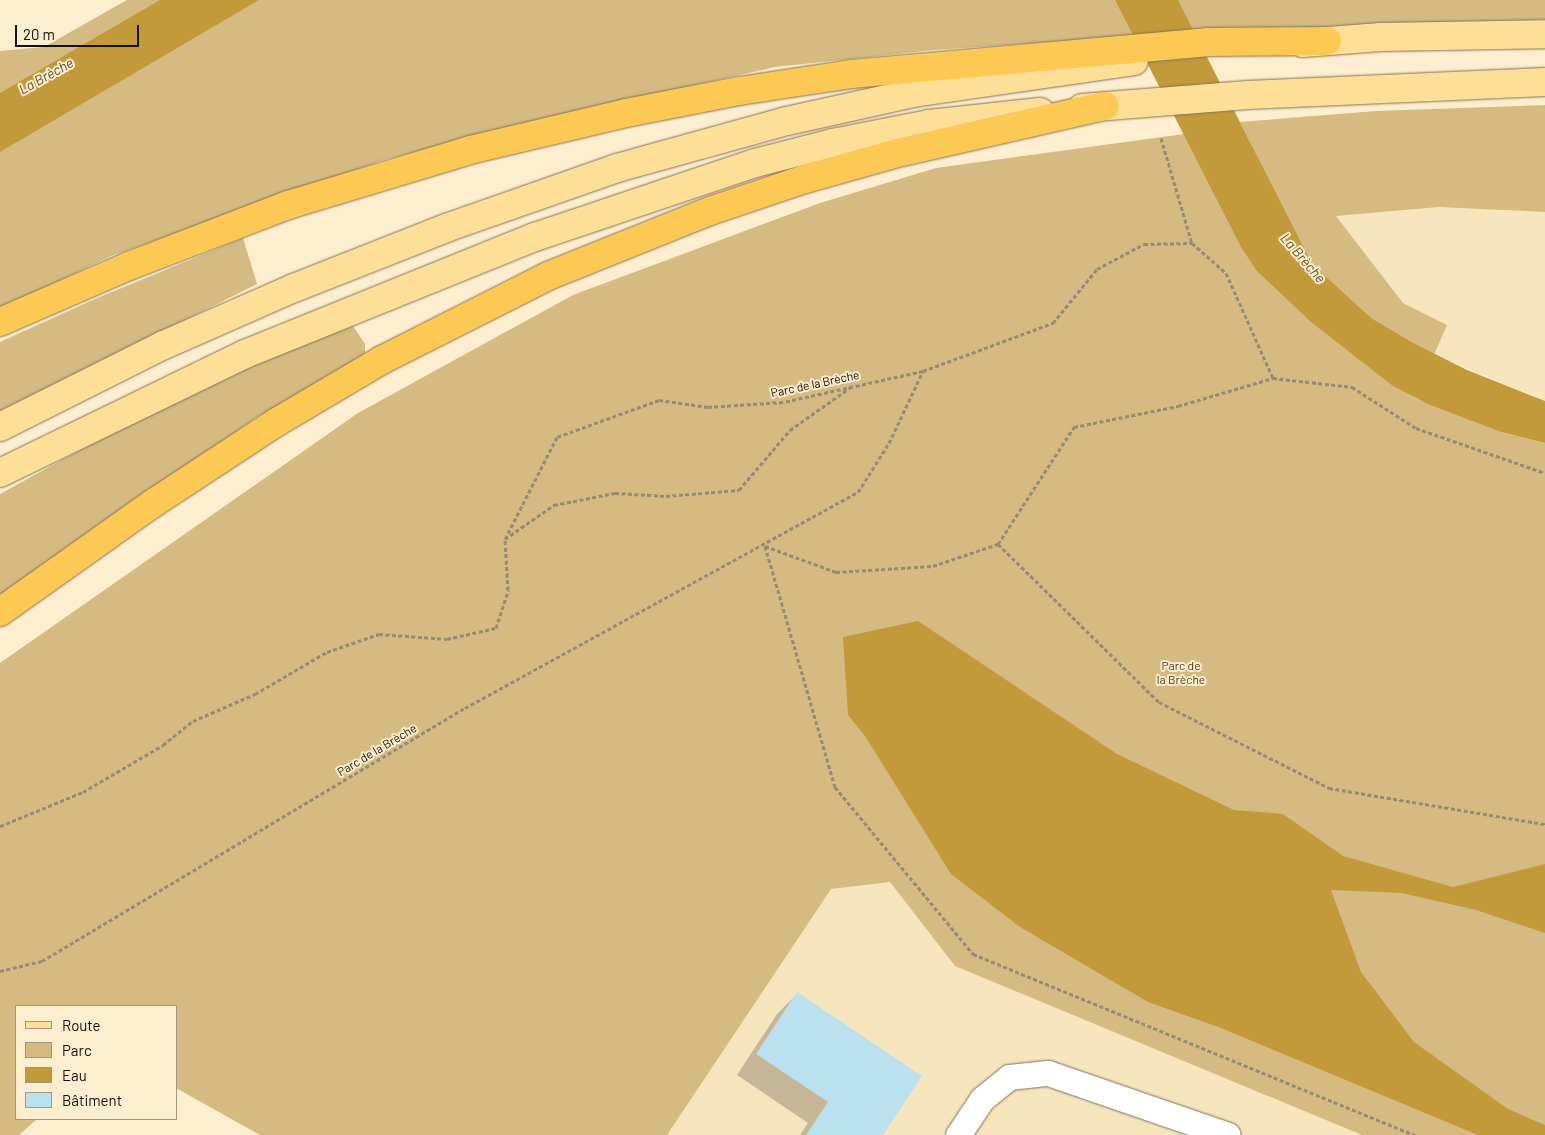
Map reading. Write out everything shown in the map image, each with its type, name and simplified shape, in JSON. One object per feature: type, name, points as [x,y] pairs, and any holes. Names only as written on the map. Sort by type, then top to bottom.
[{"type":"highway","points":[[0,322],[129,266],[288,205],[366,180],[574,124],[738,91],[851,74],[1128,55],[1209,47],[1326,41]]},
{"type":"highway","points":[[0,612],[152,504],[277,422],[382,360],[548,276],[710,211],[804,179],[902,152],[1105,106]]},
{"type":"main road","points":[[1326,41],[1429,35],[1545,34]]},
{"type":"main road","points":[[0,426],[164,345],[294,288],[455,225],[617,168],[778,123],[905,94],[1128,55]]},
{"type":"main road","points":[[0,474],[147,400],[346,311],[536,237],[755,163],[928,124],[1146,102],[1248,95],[1545,82]]},
{"type":"lane","points":[[958,1135],[982,1099],[1009,1077],[1048,1073],[1228,1135]]},
{"type":"path","points":[[1154,136],[1161,137],[1192,243],[1226,273],[1273,378]]},
{"type":"path","points":[[923,372],[1053,323],[1096,269],[1144,244],[1192,243]]},
{"type":"path","name":"Parc de la Brèche","points":[[505,539],[557,437],[660,400],[708,407],[782,402],[853,385],[923,372]]},
{"type":"path","name":"Parc de la Brèche","points":[[0,971],[42,961],[465,708],[765,546],[858,492],[890,443],[923,372]]},
{"type":"path","points":[[765,546],[836,572],[933,566],[998,544],[1074,427],[1178,406],[1273,378],[1352,387],[1416,428],[1545,473]]},
{"type":"path","points":[[0,826],[83,792],[163,745],[193,721],[255,694],[327,652],[379,634],[446,639],[496,628],[508,590],[505,539],[554,505],[615,493],[666,496],[738,490],[790,430],[853,385]]},
{"type":"path","points":[[998,544],[1158,702],[1329,788],[1545,824]]},
{"type":"path","points":[[765,546],[835,787],[973,954],[1415,1135]]},
{"type":"shaded area","points":[[1439,207],[1545,210],[1545,401],[1433,354],[1447,325],[1403,303],[1336,216]]},
{"type":"shaded area","points":[[890,882],[956,966],[1362,1135],[667,1135],[831,889]]},
{"type":"green space","points":[[127,0],[1545,0],[1545,22],[1207,31],[934,50],[775,67],[573,112],[386,159],[111,256],[0,309],[0,51],[44,47]]},
{"type":"green space","name":"Parc de la Brèche","points":[[1545,105],[1545,212],[1439,207],[1336,216],[1403,303],[1447,325],[1415,398],[1498,431],[1545,443],[1545,1135],[1362,1135],[955,966],[890,882],[831,889],[667,1135],[260,1135],[178,1089],[178,1005],[15,1005],[15,1120],[36,1120],[19,1135],[0,1135],[0,663],[358,413],[573,295],[820,203],[936,168],[1184,134],[1190,145],[1261,164],[1240,122],[1376,111]]},
{"type":"green space","points":[[243,238],[257,284],[0,413],[0,342],[95,299]]},
{"type":"green space","points":[[353,326],[365,344],[365,358],[257,417],[0,595],[0,494],[93,443],[275,354]]},
{"type":"water","name":"La Brèche","points":[[160,0],[259,0],[0,152],[0,93]]},
{"type":"water","name":"La Brèche","points":[[1115,0],[1178,0],[1312,264],[1371,318],[1413,343],[1467,370],[1545,401],[1545,443],[1498,431],[1428,404],[1393,386],[1311,322],[1257,271],[1241,247]]},
{"type":"water","points":[[918,621],[1117,754],[1234,810],[1283,814],[1343,856],[1453,887],[1545,864],[1545,933],[1476,910],[1402,893],[1331,890],[1361,972],[1414,1042],[1508,1109],[1545,1125],[1545,1135],[1478,1135],[1221,1028],[1148,1002],[1020,927],[951,874],[865,736],[848,715],[843,637]]},
{"type":"building","points":[[797,992],[922,1076],[883,1135],[806,1135],[828,1102],[756,1054]]}]
